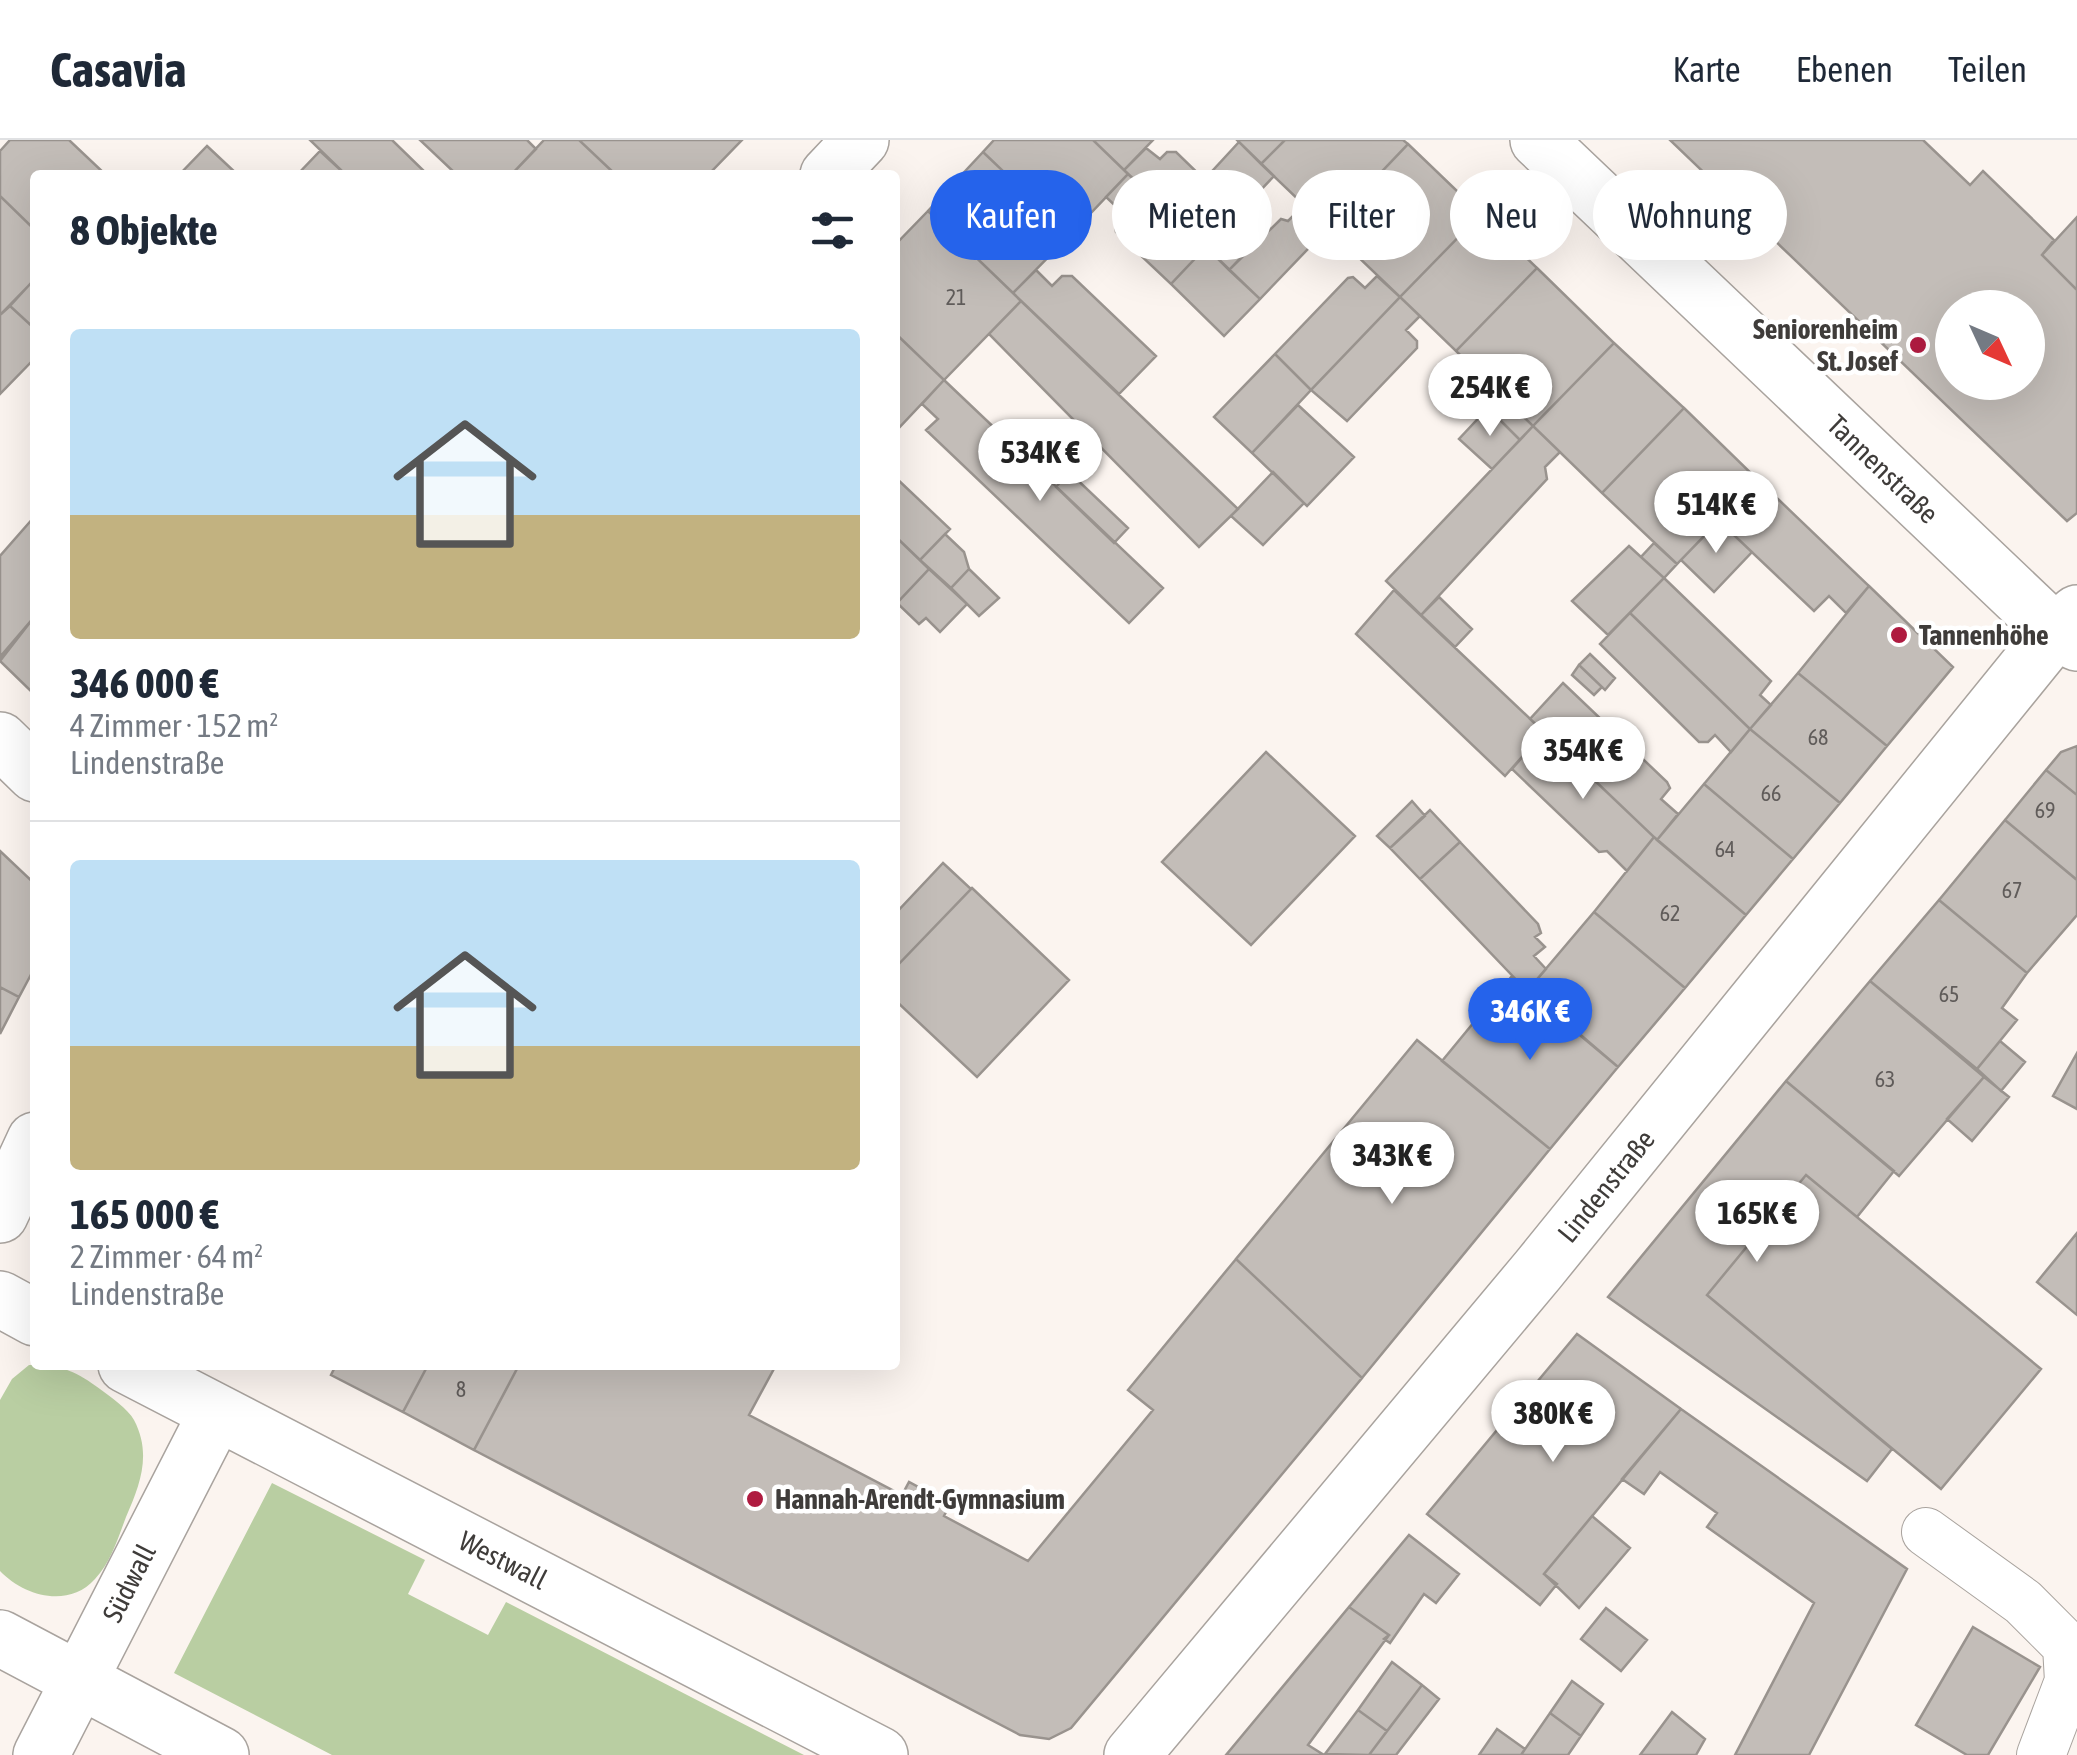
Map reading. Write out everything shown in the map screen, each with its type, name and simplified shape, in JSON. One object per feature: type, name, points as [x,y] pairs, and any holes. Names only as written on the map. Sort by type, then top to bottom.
[{"type":"street","points":[[833,170],[861,140]]},
{"type":"street","name":"Tannenstraße","points":[[1538,140],[2070,629]]},
{"type":"street","name":"Lindenstraße","points":[[1132,1755],[2070,629]]},
{"type":"street","points":[[0,740],[30,769]]},
{"type":"street","points":[[0,1216],[30,1151]]},
{"type":"street","points":[[0,1299],[30,1315]]},
{"type":"street","name":"Westwall","points":[[136,1370],[880,1755]]},
{"type":"street","name":"Südwall","points":[[41,1755],[217,1412]]},
{"type":"street","points":[[0,1638],[221,1755]]},
{"type":"lane","points":[[1926,1532],[2023,1602],[2066,1646],[2068,1681],[2041,1755]]},
{"type":"green space","points":[[29,1365],[30,1370],[75,1373],[119,1403],[139,1433],[143,1457],[139,1481],[110,1557],[95,1579],[72,1594],[46,1596],[33,1592],[0,1571],[0,1400],[12,1379]]},
{"type":"green space","points":[[272,1483],[425,1560],[408,1594],[488,1635],[506,1602],[804,1755],[332,1755],[174,1673]]},
{"type":"building","points":[[10,140],[69,140],[101,170],[30,170],[30,225],[0,196],[0,151]]},
{"type":"building","points":[[310,140],[392,140],[423,170],[341,170]]},
{"type":"building","points":[[420,140],[527,140],[536,149],[516,170],[452,170]]},
{"type":"building","points":[[544,140],[579,140],[611,170],[516,170]]},
{"type":"building","points":[[579,140],[742,140],[713,170],[611,170]]},
{"type":"building","points":[[994,140],[1093,140],[1124,170],[1112,170],[1112,191],[1092,212],[1092,170],[1002,170],[983,152]]},
{"type":"building","points":[[1093,140],[1153,140],[1124,170]]},
{"type":"building","points":[[1237,140],[1285,140],[1261,164]]},
{"type":"building","points":[[1285,140],[1403,140],[1408,144],[1383,170],[1292,170],[1292,194],[1272,170],[1261,164]]},
{"type":"building","name":"Seniorenheim St. Josef","points":[[1670,140],[1923,140],[1970,185],[1983,171],[2054,240],[2042,255],[2077,290],[2077,513],[2067,521],[1941,400],[2045,400],[2045,290],[1935,290],[1935,394],[1787,252],[1787,170],[1701,170]]},
{"type":"building","points":[[1239,142],[1268,170],[1213,170]]},
{"type":"building","points":[[1408,144],[1450,184],[1450,246],[1400,297],[1361,260],[1430,260],[1430,170],[1383,170]]},
{"type":"building","points":[[207,146],[233,170],[184,170]]},
{"type":"building","points":[[1146,148],[1160,159],[1167,152],[1176,152],[1195,170],[1124,170]]},
{"type":"building","points":[[320,151],[341,170],[302,170]]},
{"type":"building","points":[[983,152],[1002,170],[966,170]]},
{"type":"building","points":[[0,196],[30,225],[30,284],[0,315]]},
{"type":"building","points":[[928,211],[930,260],[979,260],[1021,301],[944,380],[900,338],[900,240]]},
{"type":"building","points":[[1292,217],[1292,260],[1297,260],[1260,299],[1229,270],[1239,260],[1272,260],[1272,228],[1281,219],[1288,221]]},
{"type":"building","points":[[2077,217],[2077,290],[2042,255]]},
{"type":"building","points":[[1450,246],[1450,260],[1529,260],[1537,268],[1456,351],[1400,297]]},
{"type":"building","points":[[979,260],[1045,260],[1013,293]]},
{"type":"building","points":[[1146,260],[1194,260],[1171,284]]},
{"type":"building","points":[[1194,260],[1220,260],[1260,299],[1224,336],[1171,284]]},
{"type":"building","points":[[1219,260],[1239,260],[1229,270]]},
{"type":"building","points":[[1537,268],[1614,343],[1533,426],[1456,351]]},
{"type":"building","points":[[1036,270],[1052,286],[1062,276],[1072,276],[1156,356],[1119,394],[1013,293]]},
{"type":"building","points":[[1377,276],[1400,297],[1311,390],[1275,354],[1348,278],[1353,277],[1365,288]]},
{"type":"building","points":[[30,284],[30,324],[10,306]]},
{"type":"building","points":[[1400,297],[1420,316],[1406,330],[1417,341],[1417,348],[1347,421],[1311,390]]},
{"type":"building","points":[[1021,301],[1238,509],[1199,547],[989,334]]},
{"type":"building","points":[[10,306],[30,324],[30,363],[0,394],[0,315]]},
{"type":"building","points":[[900,338],[944,380],[900,427]]},
{"type":"building","points":[[1614,343],[1684,408],[1602,493],[1533,426]]},
{"type":"building","points":[[1275,354],[1311,390],[1252,453],[1214,417]]},
{"type":"building","points":[[944,380],[1163,588],[1129,623],[926,430],[938,419],[922,404]]},
{"type":"building","points":[[1501,395],[1533,426],[1520,440],[1488,408]]},
{"type":"building","points":[[1298,405],[1354,457],[1307,506],[1252,453]]},
{"type":"building","points":[[1488,408],[1520,440],[1492,469],[1459,439]]},
{"type":"building","points":[[1684,408],[1758,480],[1677,564],[1602,493]]},
{"type":"building","points":[[1533,426],[1560,452],[1545,467],[1547,479],[1421,615],[1386,581]]},
{"type":"building","points":[[1069,472],[1128,528],[1114,543],[1056,487]]},
{"type":"building","points":[[1273,472],[1304,503],[1263,545],[1231,516]]},
{"type":"building","points":[[1758,480],[1869,586],[1846,613],[1829,596],[1814,611],[1719,521]]},
{"type":"building","points":[[900,482],[950,529],[920,560],[900,541]]},
{"type":"building","points":[[1719,521],[1752,552],[1714,592],[1681,560]]},
{"type":"building","points":[[30,522],[30,622],[0,657],[0,556]]},
{"type":"building","points":[[945,534],[964,552],[969,569],[951,588],[920,560]]},
{"type":"building","points":[[900,541],[929,569],[900,600]]},
{"type":"building","points":[[1654,543],[1677,564],[1664,578],[1641,557]]},
{"type":"building","points":[[1629,546],[1664,578],[1608,635],[1572,601]]},
{"type":"building","points":[[929,569],[967,604],[940,632],[926,618],[919,624],[900,606],[900,600]]},
{"type":"building","points":[[969,569],[999,598],[979,616],[951,588]]},
{"type":"building","points":[[1664,578],[1771,681],[1760,695],[1771,705],[1750,729],[1630,613]]},
{"type":"building","points":[[1869,586],[1953,667],[1887,746],[1798,673]]},
{"type":"building","points":[[1394,590],[1544,732],[1505,776],[1356,634]]},
{"type":"building","points":[[1439,597],[1472,629],[1455,647],[1421,615]]},
{"type":"building","points":[[1630,613],[1750,729],[1731,752],[1715,735],[1708,742],[1699,742],[1600,644]]},
{"type":"building","points":[[30,622],[30,690],[0,661]]},
{"type":"building","points":[[1590,654],[1615,678],[1605,690],[1579,665]]},
{"type":"building","points":[[1579,665],[1602,687],[1594,695],[1572,675]]},
{"type":"building","points":[[1798,673],[1887,746],[1840,803],[1750,729]]},
{"type":"building","points":[[1563,683],[1667,782],[1670,788],[1661,799],[1678,814],[1657,840],[1530,719]]},
{"type":"building","points":[[1750,729],[1840,803],[1793,859],[1704,784]]},
{"type":"building","points":[[1544,732],[1654,837],[1627,871],[1607,851],[1599,852],[1512,769]]},
{"type":"building","points":[[2077,746],[2077,795],[2046,770],[2061,752]]},
{"type":"building","points":[[1266,752],[1355,836],[1251,945],[1162,862]]},
{"type":"building","points":[[2046,770],[2077,795],[2077,880],[2005,820]]},
{"type":"building","points":[[1704,784],[1793,859],[1746,915],[1657,840]]},
{"type":"building","points":[[1412,801],[1425,816],[1390,848],[1377,836]]},
{"type":"building","points":[[1430,810],[1460,842],[1420,879],[1390,848]]},
{"type":"building","points":[[2005,820],[2077,880],[2077,915],[2027,973],[1939,900]]},
{"type":"building","points":[[1654,837],[1746,915],[1685,988],[1594,912]]},
{"type":"building","points":[[1460,842],[1538,924],[1541,933],[1535,937],[1545,947],[1534,956],[1546,969],[1527,991],[1420,879]]},
{"type":"building","points":[[0,851],[30,879],[30,976],[19,997],[0,987]]},
{"type":"building","points":[[943,863],[971,889],[900,963],[900,909]]},
{"type":"building","points":[[972,888],[1069,980],[977,1077],[900,1005],[900,963]]},
{"type":"building","points":[[1939,900],[2027,973],[2002,1008],[2017,1020],[1977,1069],[1870,981]]},
{"type":"building","points":[[1594,912],[1685,988],[1618,1067],[1527,991]]},
{"type":"building","points":[[1512,976],[1618,1067],[1550,1149],[1442,1061]]},
{"type":"building","points":[[1870,981],[1984,1077],[1899,1176],[1786,1081]]},
{"type":"building","points":[[0,987],[19,997],[0,1034]]},
{"type":"building","points":[[1417,1040],[1550,1149],[1362,1378],[1236,1259]]},
{"type":"building","points":[[2000,1041],[2025,1062],[2001,1091],[1977,1069]]},
{"type":"building","points":[[2077,1053],[2077,1109],[2053,1096]]},
{"type":"building","points":[[1984,1077],[2009,1097],[1972,1141],[1947,1119]]},
{"type":"building","points":[[1786,1081],[1894,1171],[1857,1217],[1806,1175],[1707,1295],[1892,1449],[1867,1481],[1608,1297]]},
{"type":"building","points":[[1806,1175],[2041,1369],[1941,1489],[1707,1295]]},
{"type":"building","points":[[2077,1233],[2077,1315],[2037,1282]]},
{"type":"building","name":"Hannah-Arendt-Gymnasium","points":[[1236,1259],[1362,1378],[1071,1728],[1049,1739],[1020,1735],[474,1450],[516,1370],[773,1370],[749,1415],[902,1495],[909,1482],[950,1504],[944,1516],[1028,1561],[1153,1410],[1128,1390]]},
{"type":"building","points":[[1577,1334],[1681,1409],[1544,1574],[1557,1584],[1540,1605],[1427,1514]]},
{"type":"building","points":[[334,1370],[425,1370],[403,1412],[331,1375]]},
{"type":"building","points":[[425,1370],[516,1370],[474,1450],[403,1412]]},
{"type":"building","points":[[1681,1409],[1907,1569],[1809,1755],[1735,1755],[1814,1603],[1707,1527],[1717,1513],[1660,1472],[1644,1494],[1622,1479]]},
{"type":"building","points":[[1592,1516],[1630,1548],[1579,1608],[1544,1574]]},
{"type":"building","points":[[1409,1535],[1459,1574],[1436,1603],[1424,1594],[1390,1643],[1384,1639],[1389,1635],[1349,1607]]},
{"type":"building","points":[[1349,1607],[1389,1635],[1308,1745],[1324,1755],[1226,1755]]},
{"type":"building","points":[[1606,1608],[1647,1640],[1621,1671],[1581,1639]]},
{"type":"building","points":[[1973,1627],[2040,1667],[1988,1755],[1967,1755],[1916,1725]]},
{"type":"building","points":[[1392,1662],[1422,1685],[1387,1731],[1358,1710]]},
{"type":"building","points":[[1572,1681],[1603,1704],[1581,1736],[1550,1713]]},
{"type":"building","points":[[1422,1685],[1439,1699],[1396,1755],[1369,1755]]},
{"type":"building","points":[[1358,1710],[1387,1731],[1369,1755],[1325,1754]]},
{"type":"building","points":[[1672,1712],[1705,1739],[1696,1755],[1640,1755]]},
{"type":"building","points":[[1550,1713],[1581,1736],[1568,1755],[1521,1755]]},
{"type":"building","points":[[1497,1729],[1525,1749],[1521,1755],[1479,1755]]},
{"type":"place","name":"Seniorenheim St. Josef","points":[[1918,345]]},
{"type":"place","name":"Tannenhöhe","points":[[1899,635]]},
{"type":"place","name":"Hannah-Arendt-Gymnasium","points":[[755,1499]]}]
